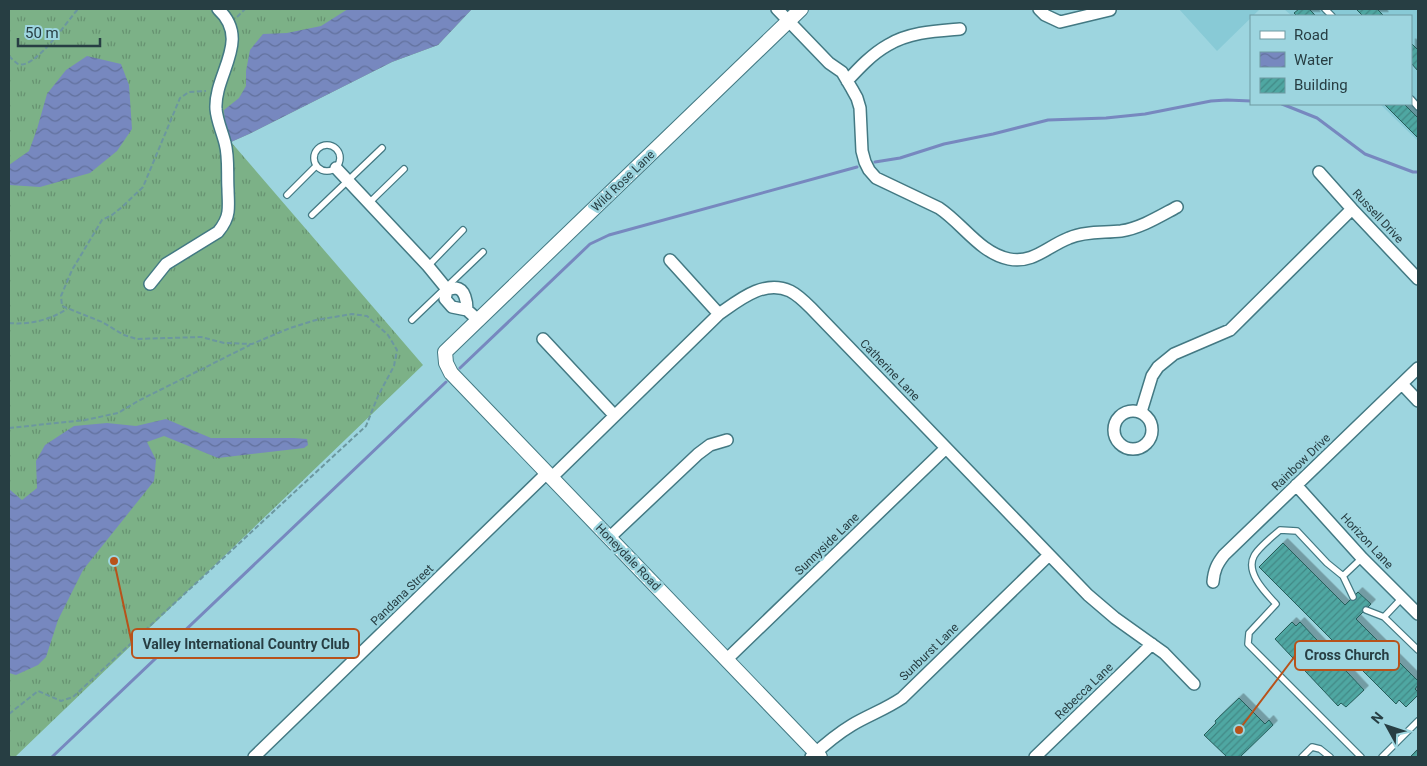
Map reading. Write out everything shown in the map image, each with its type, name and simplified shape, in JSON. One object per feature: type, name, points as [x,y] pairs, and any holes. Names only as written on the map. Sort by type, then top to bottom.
[{"type":"street","points":[[150,284],[166,264],[211,238],[226,221],[228,212],[227,157],[216,114],[216,99],[231,52],[232,42],[230,24],[218,9]]},
{"type":"street","points":[[777,9],[829,63],[842,72],[858,98],[864,162],[876,178],[939,208],[948,214],[980,245],[1000,256],[1010,260],[1029,259],[1075,235],[1131,228],[1177,207]]},
{"type":"street","name":"Wild Rose Lane","points":[[445,352],[801,9]]},
{"type":"street","points":[[1039,9],[1045,15],[1060,22],[1110,10]]},
{"type":"street","points":[[847,81],[865,62],[888,44],[922,33],[960,29]]},
{"type":"street","points":[[336,168],[428,266],[447,289],[458,289],[466,298],[468,310],[478,320]]},
{"type":"street","name":"Russell Drive","points":[[1319,172],[1418,279]]},
{"type":"street","points":[[1141,412],[1152,376],[1158,367],[1174,354],[1230,330],[1352,209]]},
{"type":"street","points":[[670,260],[719,314]]},
{"type":"street","name":"Catherine Lane","points":[[549,475],[719,314],[747,294],[770,288],[782,288],[792,292],[811,308],[1100,606],[1164,653],[1194,684]]},
{"type":"street","points":[[543,340],[614,415]]},
{"type":"street","name":"Honeydale Road","points":[[445,352],[446,363],[451,373],[816,756]]},
{"type":"street","name":"Rainbow Drive","points":[[1213,582],[1217,563],[1224,555],[1418,368]]},
{"type":"street","points":[[1402,384],[1418,401]]},
{"type":"street","points":[[609,538],[698,454],[710,445],[726,440]]},
{"type":"street","name":"Sunnyside Lane","points":[[726,660],[946,448]]},
{"type":"street","name":"Pandana Street","points":[[254,757],[549,475]]},
{"type":"street","name":"Horizon Lane","points":[[1296,486],[1362,558],[1418,614]]},
{"type":"street","name":"Sunburst Lane","points":[[816,756],[835,736],[902,698],[1049,555]]},
{"type":"street","name":"Rebecca Lane","points":[[1035,757],[1152,644]]},
{"type":"lane","points":[[329,146],[336,149],[340,161],[336,168],[323,171],[316,166],[315,153],[321,147],[329,146]]},
{"type":"lane","points":[[312,215],[382,148]]},
{"type":"lane","points":[[287,195],[316,166]]},
{"type":"lane","points":[[369,203],[404,169]]},
{"type":"lane","points":[[428,266],[463,230]]},
{"type":"lane","points":[[412,320],[447,289],[483,252]]},
{"type":"lane","points":[[1353,597],[1343,576],[1327,563],[1297,531],[1280,530],[1254,556],[1252,565],[1256,582],[1276,604],[1249,633],[1248,644],[1361,757]]},
{"type":"lane","points":[[1343,576],[1362,558]]},
{"type":"lane","points":[[1384,616],[1402,598]]},
{"type":"lane","points":[[1366,610],[1384,616],[1418,650]]},
{"type":"lane","points":[[1382,757],[1418,721]]},
{"type":"lane","points":[[1302,757],[1312,747],[1320,749],[1330,757]]},
{"type":"path","points":[[9,56],[18,64],[24,64],[32,60],[44,51],[78,9]]},
{"type":"path","points":[[218,91],[201,90],[189,92],[180,98],[143,187],[122,207],[102,220],[72,270],[61,296],[62,306],[102,322],[124,335],[137,339],[200,337],[224,343],[252,344]]},
{"type":"path","points":[[9,323],[40,321],[58,315],[67,309]]},
{"type":"path","points":[[9,428],[85,420],[118,413],[138,401],[252,344],[290,328],[316,320],[352,314],[367,316],[388,335],[397,350],[394,366],[378,396],[366,426],[73,697],[61,701],[38,691],[9,714]]},
{"type":"shaded area","points":[[1179,9],[1260,9],[1254,15],[1250,15],[1250,19],[1217,51]]},
{"type":"shaded area","points":[[1284,9],[1418,9],[1418,141],[1381,105],[1412,105],[1412,15],[1291,15]]},
{"type":"green space","points":[[9,9],[472,9],[438,45],[392,62],[231,142],[423,365],[15,757],[9,757]]},
{"type":"water","points":[[348,9],[472,9],[438,45],[392,62],[231,142],[225,125],[224,110],[239,98],[246,86],[246,71],[250,50],[263,34],[287,33],[321,26]]},
{"type":"water","points":[[87,56],[121,64],[129,85],[132,129],[117,151],[90,173],[40,187],[9,185],[9,165],[29,151],[47,94],[66,70]]},
{"type":"water","points":[[166,419],[211,438],[294,438],[307,439],[308,445],[304,448],[218,458],[164,436],[147,442],[156,460],[154,481],[83,570],[58,620],[46,657],[38,665],[16,675],[9,673],[9,489],[22,500],[37,488],[36,461],[45,445],[74,426],[107,423],[136,426]]},
{"type":"building","points":[[1299,9],[1309,9],[1315,15],[1296,15],[1294,13]]},
{"type":"building","points":[[1356,9],[1377,9],[1383,15],[1362,15]]},
{"type":"building","points":[[1412,44],[1418,50],[1418,71],[1412,64]]},
{"type":"building","points":[[1385,105],[1405,105],[1418,118],[1418,138]]},
{"type":"building","points":[[1283,543],[1345,605],[1358,592],[1371,604],[1356,619],[1418,681],[1415,689],[1418,695],[1406,707],[1399,700],[1396,704],[1259,567]]},
{"type":"building","points":[[1292,622],[1296,626],[1300,622],[1364,690],[1346,707],[1341,703],[1338,706],[1275,639]]},
{"type":"building","points":[[1239,698],[1265,724],[1269,720],[1273,725],[1240,757],[1227,757],[1204,735],[1216,723],[1215,721]]},
{"type":"building","points":[[1418,749],[1418,757],[1410,757]]},
{"type":"waterway","points":[[875,162],[900,158],[944,144],[1048,120],[1106,118],[1145,114],[1211,101],[1250,101]]},
{"type":"waterway","points":[[1284,105],[1317,118],[1365,154],[1413,172],[1418,172]]},
{"type":"waterway","points":[[460,368],[590,244],[609,235],[857,167]]},
{"type":"waterway","points":[[52,757],[446,382]]},
{"type":"place","name":"Valley International Country Club","points":[[114,561]]},
{"type":"place","name":"Cross Church","points":[[1239,730]]}]
